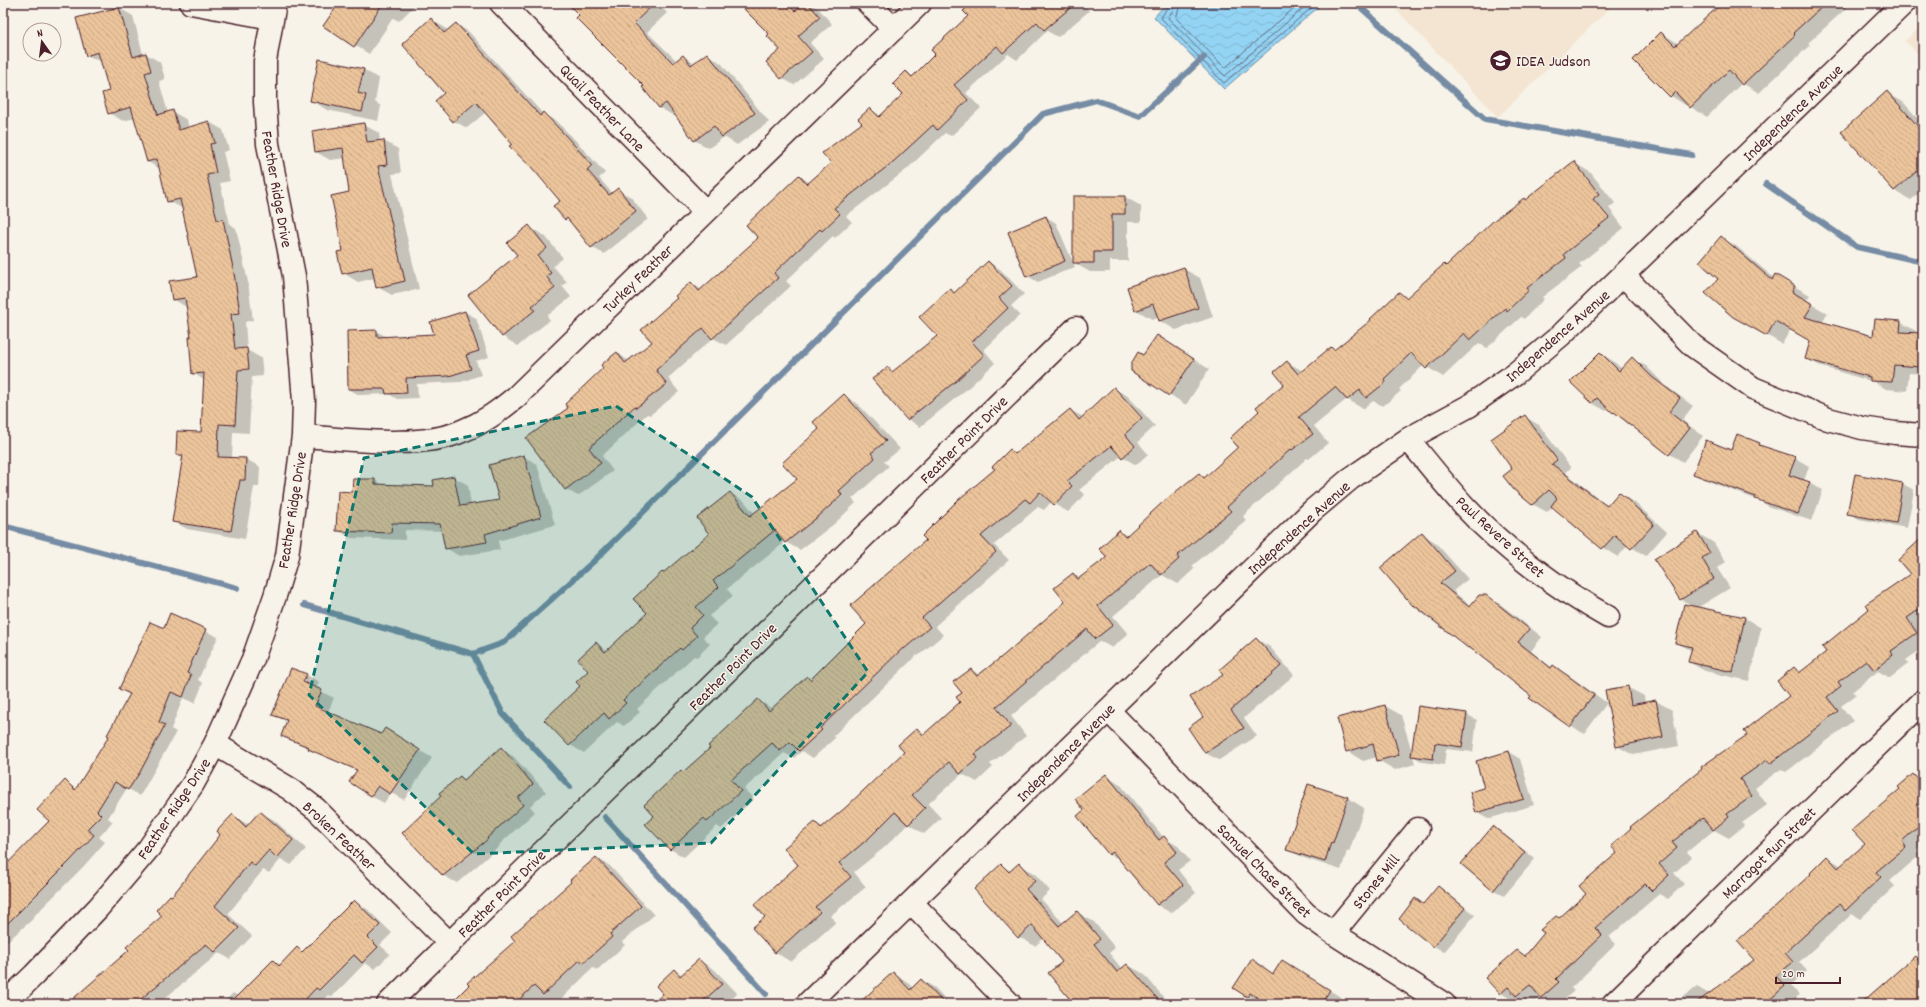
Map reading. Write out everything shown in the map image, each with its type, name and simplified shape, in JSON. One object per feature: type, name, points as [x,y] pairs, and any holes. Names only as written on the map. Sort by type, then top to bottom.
[{"type":"street","points":[[191,3],[273,10]]},
{"type":"street","name":"Quail Feather Lane","points":[[501,3],[705,212]]},
{"type":"street","points":[[868,3],[894,29]]},
{"type":"street","name":"Turkey Feather","points":[[302,436],[398,442],[429,440],[461,432],[490,418],[516,397],[920,3]]},
{"type":"street","name":"Independence Avenue","points":[[807,1004],[1312,511],[1350,479],[1408,439],[1469,406],[1516,373],[1561,335],[1624,276],[1904,3]]},
{"type":"street","name":"Feather Ridge Drive","points":[[4,1004],[98,908],[149,848],[194,784],[215,744],[253,659],[287,556],[302,436],[304,401],[294,276],[268,144],[264,102],[265,61],[273,10]]},
{"type":"street","points":[[1624,276],[1693,346],[1753,388],[1828,419],[1862,428],[1895,433],[1923,435]]},
{"type":"street","name":"Feather Point Drive","points":[[388,1004],[1076,328]]},
{"type":"street","name":"Paul Revere Street","points":[[1408,439],[1465,507],[1517,556],[1574,598],[1608,617]]},
{"type":"street","name":"Marrogot Run Street","points":[[1613,1004],[1923,701]]},
{"type":"street","name":"Samuel Chase Street","points":[[1108,710],[1306,914],[1444,1004]]},
{"type":"street","name":"Broken Feather","points":[[215,744],[290,789],[316,809],[450,944]]},
{"type":"street","name":"Stones Mill","points":[[1333,933],[1418,829]]},
{"type":"street","points":[[912,903],[1010,1004]]},
{"type":"highlighted area","points":[[616,406],[752,497],[868,672],[711,843],[474,854],[309,695],[364,458]]},
{"type":"shaded area","name":"IDEA Judson","points":[[1390,3],[1615,3],[1498,117]]},
{"type":"shaded area","points":[[1923,24],[1923,59],[1905,41]]},
{"type":"water","points":[[1167,3],[1323,3],[1224,89],[1154,17]]},
{"type":"building","points":[[339,3],[383,3],[354,47],[323,26]]},
{"type":"building","points":[[567,3],[655,3],[634,23],[673,63],[683,55],[691,65],[707,53],[755,113],[722,137],[714,126],[694,141],[666,103],[659,108],[642,87],[644,86],[576,18],[579,15]]},
{"type":"building","points":[[738,3],[786,3],[795,11],[804,3],[808,3],[820,17],[798,36],[812,52],[781,79],[766,62],[780,50],[767,36],[769,34]]},
{"type":"building","points":[[972,3],[1076,3],[1044,30],[1037,22],[1003,53],[997,46],[954,85],[968,100],[937,130],[933,125],[893,162],[834,208],[840,214],[822,231],[820,229],[774,273],[778,278],[712,339],[703,328],[656,370],[667,384],[636,408],[635,406],[589,448],[601,463],[565,490],[526,438],[568,408],[565,404],[603,368],[601,365],[617,352],[625,363],[652,342],[641,330],[677,298],[675,296],[691,282],[699,291],[758,238],[746,225],[799,175],[807,184],[831,163],[822,153],[862,123],[858,119],[870,108],[879,117],[903,94],[893,84],[906,71],[912,77],[935,54],[931,50],[968,16],[963,11]]},
{"type":"building","points":[[1722,3],[1826,3],[1793,33],[1795,35],[1742,85],[1729,70],[1690,108],[1675,92],[1670,97],[1633,60],[1661,32],[1675,46]]},
{"type":"building","points":[[119,7],[133,57],[146,53],[151,71],[145,73],[158,115],[173,110],[179,130],[209,121],[215,143],[210,144],[216,173],[207,175],[217,220],[223,219],[234,273],[240,313],[231,314],[235,349],[247,348],[249,369],[238,370],[235,425],[219,424],[218,457],[246,458],[245,480],[240,480],[231,531],[172,522],[183,455],[176,455],[177,431],[201,432],[204,373],[192,374],[189,337],[191,337],[185,298],[172,300],[169,281],[197,277],[180,199],[167,202],[157,159],[147,162],[131,107],[108,114],[102,93],[109,91],[98,52],[86,56],[76,18]]},
{"type":"building","points":[[431,18],[444,33],[456,23],[540,116],[543,112],[592,165],[587,170],[609,195],[618,188],[636,211],[591,248],[567,218],[565,220],[553,206],[560,201],[533,169],[509,146],[512,144],[476,102],[453,122],[435,101],[444,93],[402,44]]},
{"type":"building","points":[[319,59],[364,69],[358,93],[366,95],[362,112],[310,101]]},
{"type":"building","points":[[1887,91],[1923,132],[1923,166],[1894,191],[1841,132]]},
{"type":"building","points":[[364,123],[367,142],[384,140],[387,165],[378,166],[405,281],[376,288],[372,267],[342,274],[337,252],[343,251],[331,196],[349,192],[343,148],[315,152],[312,131]]},
{"type":"building","points":[[1574,161],[1599,194],[1593,199],[1609,218],[1564,254],[1566,258],[1527,288],[1529,290],[1507,311],[1505,308],[1470,340],[1464,333],[1426,369],[1411,353],[1384,379],[1386,382],[1366,398],[1360,390],[1347,400],[1335,387],[1299,417],[1313,434],[1292,450],[1291,449],[1227,507],[1231,511],[1177,556],[1179,559],[1161,575],[1150,563],[1098,606],[1113,625],[1095,639],[1087,629],[996,707],[1011,726],[975,754],[978,758],[960,774],[949,762],[912,795],[925,808],[908,825],[895,812],[869,838],[839,863],[851,877],[815,907],[820,912],[775,953],[752,928],[765,917],[754,905],[798,865],[784,848],[815,822],[821,828],[845,808],[904,752],[898,745],[917,728],[923,735],[960,702],[956,697],[962,693],[953,682],[971,669],[977,676],[1004,655],[1065,602],[1054,588],[1073,573],[1078,579],[1107,557],[1099,549],[1119,530],[1125,537],[1163,502],[1199,473],[1204,478],[1238,447],[1230,438],[1259,411],[1256,407],[1284,384],[1274,372],[1287,361],[1298,374],[1331,347],[1334,350],[1371,320],[1370,319],[1399,292],[1406,298],[1444,264],[1446,266],[1493,221],[1524,198],[1525,200]]},
{"type":"building","points":[[1073,196],[1125,196],[1125,214],[1112,214],[1112,252],[1094,252],[1094,263],[1073,263]]},
{"type":"building","points":[[1046,216],[1065,261],[1026,277],[1008,232]]},
{"type":"building","points":[[529,225],[547,248],[538,256],[551,273],[546,276],[555,288],[532,306],[535,310],[502,337],[468,295],[517,255],[507,243]]},
{"type":"building","points":[[1721,236],[1772,280],[1775,274],[1795,286],[1792,292],[1813,304],[1805,317],[1873,336],[1875,319],[1901,321],[1900,332],[1923,333],[1920,367],[1894,365],[1892,382],[1870,381],[1870,377],[1805,359],[1810,341],[1775,321],[1767,336],[1733,317],[1705,293],[1718,279],[1699,262]]},
{"type":"building","points":[[988,261],[1012,286],[999,298],[1008,308],[972,342],[984,355],[956,381],[907,420],[872,379],[888,367],[892,372],[937,336],[919,317],[950,288],[954,293]]},
{"type":"building","points":[[1184,267],[1198,308],[1159,321],[1153,304],[1135,311],[1127,287]]},
{"type":"building","points":[[465,311],[479,351],[466,355],[471,369],[449,376],[406,378],[407,393],[386,394],[385,389],[348,389],[347,331],[377,330],[377,337],[434,334],[430,322]]},
{"type":"building","points":[[1157,335],[1194,359],[1169,396],[1131,371],[1131,364],[1138,352],[1143,355]]},
{"type":"building","points":[[1600,352],[1619,371],[1632,357],[1652,377],[1680,398],[1669,412],[1690,428],[1669,455],[1614,412],[1613,413],[1597,398],[1592,403],[1570,382]]},
{"type":"building","points":[[1114,387],[1142,418],[1125,434],[1135,446],[1122,458],[1111,446],[1067,481],[1072,486],[1054,505],[1040,492],[1030,503],[1025,499],[981,536],[996,552],[922,618],[930,627],[904,649],[903,648],[820,728],[822,730],[799,751],[790,742],[780,751],[772,743],[731,780],[741,791],[707,822],[704,818],[670,850],[645,824],[654,816],[644,805],[681,770],[683,772],[710,748],[708,746],[758,699],[769,711],[807,676],[810,680],[866,624],[850,606],[926,540],[922,536],[958,500],[995,469],[992,467],[1010,449],[1015,454],[1070,409],[1079,420]]},
{"type":"building","points":[[844,394],[886,441],[871,453],[875,458],[839,491],[842,495],[819,516],[785,543],[775,530],[713,581],[719,587],[696,607],[703,615],[690,628],[697,636],[682,650],[680,648],[623,700],[626,703],[609,719],[604,713],[569,746],[544,720],[580,686],[576,682],[588,671],[578,659],[596,642],[605,652],[647,613],[633,599],[662,572],[663,573],[709,534],[697,518],[730,492],[750,516],[797,479],[782,463],[819,429],[813,422]]},
{"type":"building","points":[[1525,415],[1557,460],[1552,464],[1607,506],[1619,492],[1654,524],[1631,549],[1615,535],[1602,549],[1551,506],[1557,498],[1549,490],[1532,505],[1514,490],[1503,476],[1512,469],[1491,439]]},
{"type":"building","points":[[1737,434],[1760,443],[1759,445],[1796,457],[1789,475],[1810,482],[1798,514],[1755,499],[1756,497],[1693,474],[1706,440],[1731,450]]},
{"type":"building","points":[[524,455],[541,517],[485,534],[487,542],[445,549],[440,524],[392,523],[391,533],[336,531],[338,491],[352,492],[353,479],[375,479],[375,484],[434,486],[433,480],[454,476],[460,506],[499,500],[489,465]]},
{"type":"building","points":[[1855,474],[1903,483],[1896,523],[1847,514]]},
{"type":"building","points":[[1422,532],[1455,571],[1440,583],[1469,607],[1479,595],[1486,595],[1529,629],[1518,642],[1551,668],[1553,665],[1594,695],[1570,727],[1529,698],[1531,696],[1414,605],[1413,606],[1380,568]]},
{"type":"building","points":[[1697,532],[1710,553],[1702,558],[1714,579],[1680,600],[1654,559]]},
{"type":"building","points":[[1923,537],[1923,607],[1907,618],[1917,633],[1891,651],[1893,655],[1874,670],[1866,660],[1838,682],[1841,686],[1827,697],[1838,711],[1770,764],[1767,760],[1740,779],[1752,796],[1727,814],[1729,817],[1713,830],[1703,818],[1672,842],[1677,848],[1659,864],[1669,875],[1652,891],[1645,884],[1595,928],[1602,935],[1556,979],[1559,982],[1541,998],[1530,985],[1516,996],[1508,987],[1500,994],[1485,978],[1517,950],[1525,956],[1544,933],[1540,930],[1556,916],[1559,918],[1586,894],[1579,886],[1617,853],[1611,846],[1631,828],[1630,827],[1702,769],[1701,767],[1747,735],[1744,731],[1789,696],[1777,681],[1794,667],[1799,673],[1826,652],[1822,647],[1869,609],[1866,604],[1910,574],[1898,560]]},
{"type":"building","points":[[1684,604],[1745,617],[1733,672],[1688,662],[1692,647],[1675,643]]},
{"type":"building","points":[[170,613],[206,629],[187,673],[191,675],[183,697],[171,692],[159,722],[165,725],[140,772],[128,790],[115,782],[97,811],[101,815],[87,829],[94,835],[3,928],[3,868],[49,821],[37,810],[65,780],[75,790],[109,736],[107,735],[130,694],[119,689],[150,622],[164,628]]},
{"type":"building","points":[[1256,638],[1281,666],[1231,710],[1244,728],[1205,753],[1188,728],[1203,717],[1190,697],[1223,675],[1219,670]]},
{"type":"building","points":[[291,668],[307,674],[303,682],[322,690],[315,706],[381,734],[385,728],[420,750],[390,794],[378,786],[371,796],[349,782],[357,770],[308,749],[309,747],[281,736],[287,720],[272,715]]},
{"type":"building","points":[[1628,686],[1631,705],[1656,700],[1663,737],[1616,747],[1605,690]]},
{"type":"building","points":[[1385,705],[1399,755],[1377,761],[1373,744],[1346,752],[1337,718]]},
{"type":"building","points":[[1418,706],[1467,713],[1462,747],[1435,743],[1433,759],[1411,756]]},
{"type":"building","points":[[501,747],[533,784],[518,798],[523,805],[487,838],[488,839],[443,876],[402,833],[441,796],[439,793],[460,776],[464,780]]},
{"type":"building","points":[[1509,751],[1524,799],[1476,813],[1470,792],[1484,788],[1476,761]]},
{"type":"building","points":[[1106,774],[1159,840],[1164,836],[1177,852],[1164,862],[1183,885],[1157,905],[1113,852],[1109,855],[1077,816],[1084,810],[1075,799]]},
{"type":"building","points":[[1913,774],[1923,785],[1923,823],[1902,841],[1906,847],[1876,872],[1881,877],[1845,911],[1839,904],[1785,953],[1793,962],[1776,976],[1785,986],[1765,1004],[1695,1004],[1754,960],[1737,941],[1811,874],[1810,873],[1827,856],[1838,868],[1865,844],[1852,830],[1900,789],[1898,787]]},
{"type":"building","points":[[1308,784],[1348,797],[1333,843],[1331,842],[1325,862],[1286,850]]},
{"type":"building","points":[[260,811],[293,840],[277,858],[269,850],[255,866],[250,862],[215,906],[239,928],[215,952],[206,944],[135,1004],[67,1004],[129,950],[126,947],[162,916],[156,910],[170,895],[172,896],[220,835],[217,831],[233,814],[246,827]]},
{"type":"building","points":[[1493,826],[1525,852],[1493,891],[1461,864]]},
{"type":"building","points":[[596,857],[641,906],[610,934],[612,937],[583,963],[580,960],[543,995],[534,986],[514,1004],[450,1004],[469,985],[467,983],[515,941],[511,936],[571,882],[570,880]]},
{"type":"building","points":[[1019,863],[1035,881],[1026,889],[1059,926],[1077,911],[1100,939],[1094,944],[1117,972],[1127,964],[1162,1004],[1074,1004],[1048,973],[1062,962],[1032,925],[1018,938],[974,889],[1001,864],[1009,872]]},
{"type":"building","points":[[1438,886],[1465,908],[1433,947],[1399,919],[1415,898],[1423,904]]},
{"type":"building","points":[[354,900],[380,925],[368,937],[378,947],[362,963],[354,955],[319,990],[316,988],[301,1004],[229,1004],[273,960],[279,966],[297,947],[302,952]]},
{"type":"building","points":[[1915,956],[1923,966],[1923,995],[1913,1004],[1860,1004]]},
{"type":"building","points":[[699,959],[722,984],[700,1004],[652,1004],[663,994],[656,986],[674,969],[680,976]]},
{"type":"building","points":[[1252,959],[1273,974],[1282,960],[1330,990],[1321,1004],[1268,1004],[1250,993],[1247,997],[1233,988]]},
{"type":"building","points":[[893,972],[910,990],[921,979],[945,1004],[858,1004]]},
{"type":"waterway","points":[[1322,3],[1358,5],[1485,119],[1692,155]]},
{"type":"waterway","points":[[304,605],[473,654],[503,643],[595,560],[1043,114],[1096,100],[1140,116],[1204,57]]},
{"type":"waterway","points":[[1766,184],[1857,247],[1923,262]]},
{"type":"waterway","points":[[3,526],[237,588]]},
{"type":"waterway","points":[[473,654],[503,714],[570,787]]},
{"type":"waterway","points":[[605,817],[766,994]]},
{"type":"place","name":"IDEA Judson","points":[[1500,60]]}]
